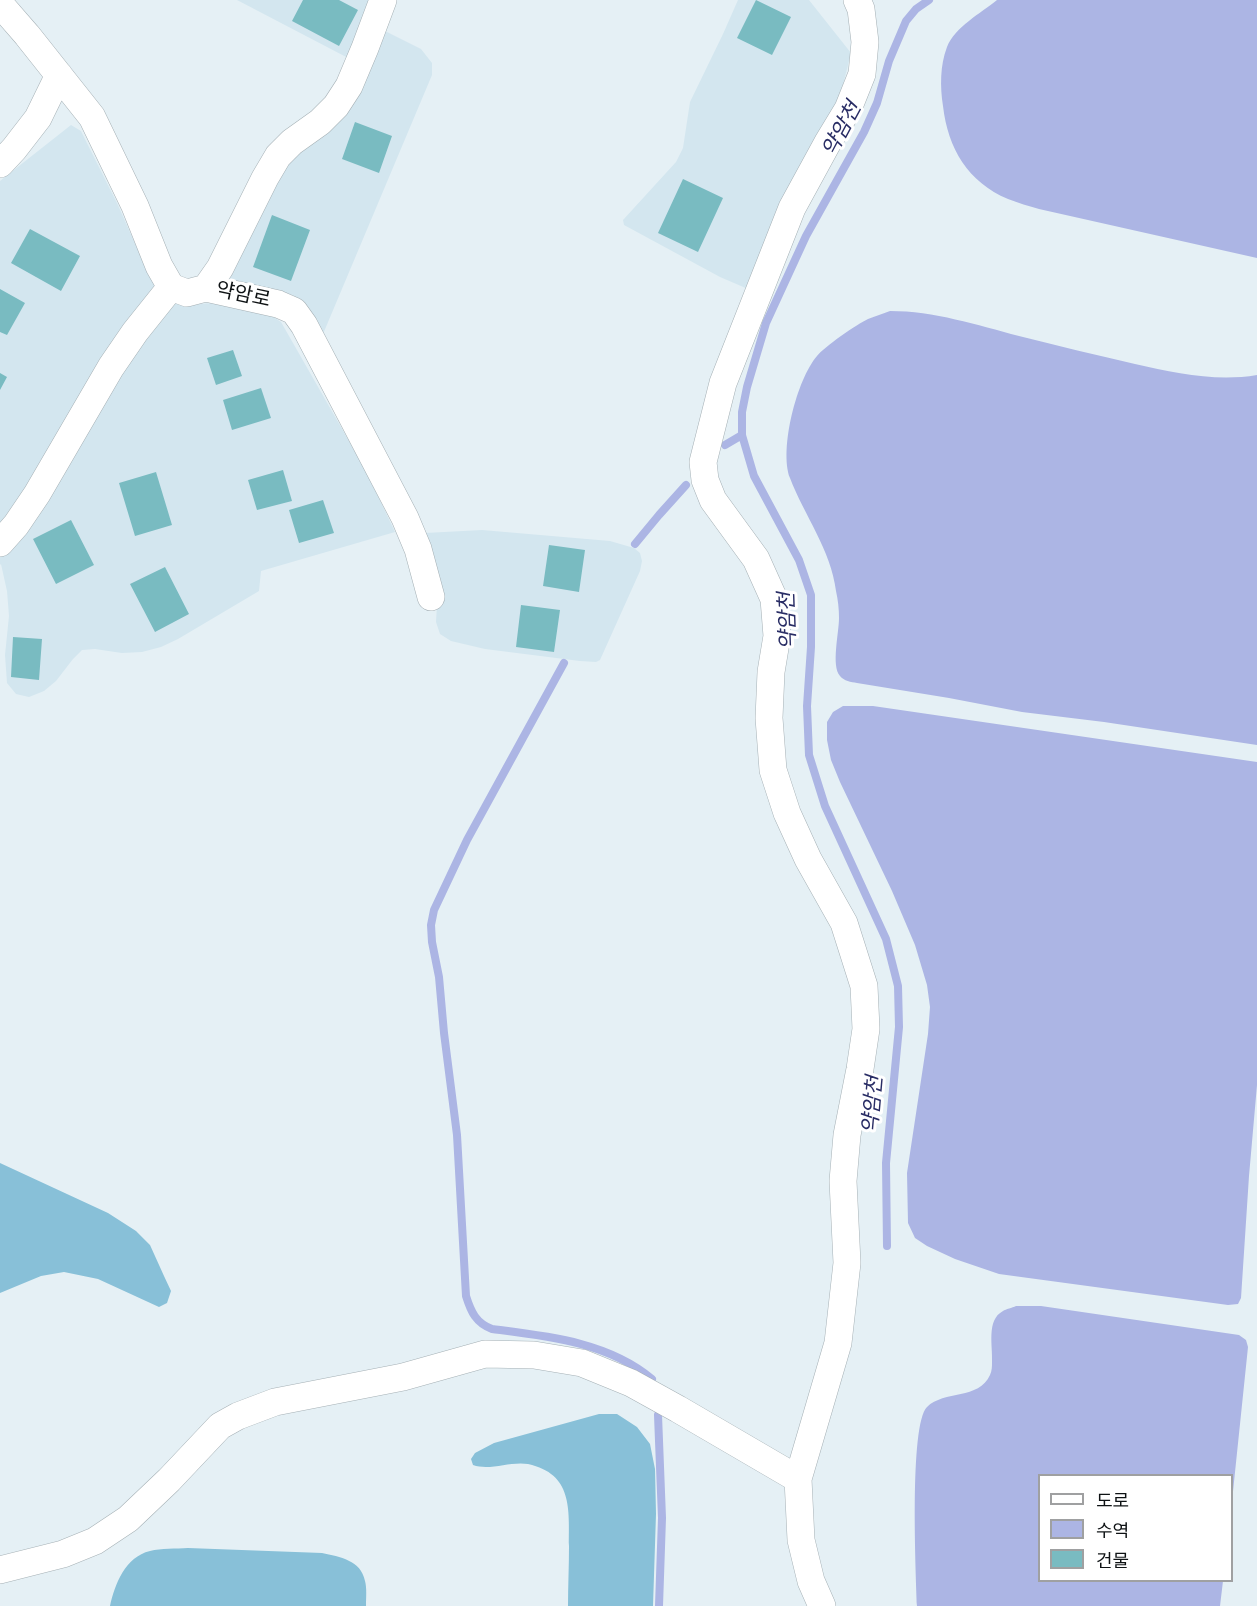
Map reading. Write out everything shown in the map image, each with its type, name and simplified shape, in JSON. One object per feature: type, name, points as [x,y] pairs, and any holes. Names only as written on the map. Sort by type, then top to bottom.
[{"type":"street","points":[[206,288],[220,268],[278,156],[336,106],[365,48],[383,0]]},
{"type":"street","points":[[822,1606],[811,1581],[801,1540],[798,1479],[838,1343],[847,1263],[843,1181],[847,1135],[866,1029],[864,986],[844,923],[808,859],[787,813],[773,770],[769,718],[771,672],[777,636],[774,599],[756,559],[713,500],[705,480],[703,462],[723,383],[792,208],[848,109],[862,74],[865,42],[861,9],[857,0]]},
{"type":"street","points":[[0,4],[92,117],[135,206],[159,266],[171,287],[111,367],[37,494],[16,525],[0,543]]},
{"type":"street","points":[[0,164],[38,118],[59,75]]},
{"type":"street","name":"약암로","points":[[171,287],[187,293],[206,288],[278,304],[294,310],[405,518],[418,549],[431,597]]},
{"type":"street","points":[[0,1570],[63,1554],[95,1541],[128,1520],[220,1426],[238,1416],[275,1402],[404,1377],[485,1354],[534,1354],[582,1363],[631,1383],[798,1479]]},
{"type":"shaded area","points":[[237,0],[374,0],[350,59]]},
{"type":"shaded area","points":[[738,0],[809,0],[851,53],[839,101],[748,289],[720,277],[624,225],[623,220],[676,162],[683,148],[690,102]]},
{"type":"shaded area","points":[[383,30],[421,49],[432,63],[432,75],[323,334],[305,305],[293,295],[228,284],[226,278],[275,178]]},
{"type":"shaded area","points":[[71,125],[81,131],[145,266],[187,305],[225,302],[269,314],[281,322],[366,471],[395,532],[261,571],[259,591],[161,647],[142,652],[122,653],[95,649],[82,650],[56,681],[44,691],[29,697],[16,694],[7,683],[5,655],[9,616],[7,591],[0,565],[0,181]]},
{"type":"shaded area","points":[[482,530],[610,541],[634,548],[640,553],[642,561],[640,571],[600,660],[580,661],[485,649],[451,641],[440,634],[436,622],[437,605],[425,533]]},
{"type":"shaded area","points":[[0,1163],[108,1213],[136,1231],[150,1245],[171,1291],[167,1303],[159,1307],[98,1279],[64,1272],[41,1276],[0,1293]]},
{"type":"shaded area","points":[[599,1414],[617,1414],[637,1427],[650,1444],[655,1469],[656,1514],[653,1606],[568,1606],[569,1519],[568,1506],[561,1485],[543,1469],[528,1464],[480,1467],[473,1465],[471,1459],[475,1453],[494,1443]]},
{"type":"shaded area","points":[[188,1548],[322,1553],[342,1558],[354,1564],[363,1574],[366,1606],[110,1606],[122,1573],[134,1559],[154,1550]]},
{"type":"water","points":[[997,0],[1257,0],[1257,258],[1039,209],[994,192],[971,173],[955,150],[946,122],[942,99],[942,69],[947,47],[956,33]]},
{"type":"water","points":[[890,311],[923,313],[955,319],[1180,373],[1226,378],[1257,375],[1257,745],[1022,712],[852,682],[840,676],[836,665],[839,611],[833,576],[823,547],[790,478],[787,465],[788,433],[803,381],[817,356],[856,326]]},
{"type":"water","points":[[843,706],[873,706],[1257,762],[1257,1085],[1241,1298],[1238,1304],[1228,1305],[999,1274],[955,1259],[915,1238],[908,1223],[907,1173],[930,1007],[927,985],[915,945],[831,760],[827,740],[827,722],[833,712]]},
{"type":"water","points":[[1016,1306],[1041,1306],[1239,1335],[1246,1340],[1248,1347],[1233,1491],[1233,1474],[1038,1474],[1038,1582],[1223,1582],[1220,1606],[917,1606],[915,1501],[921,1419],[927,1407],[934,1402],[970,1392],[985,1383],[992,1370],[992,1327],[998,1315]]},
{"type":"building","points":[[303,0],[339,0],[358,10],[339,46],[292,21]]},
{"type":"building","points":[[756,0],[791,17],[772,55],[737,38]]},
{"type":"building","points":[[355,122],[392,136],[379,173],[342,159]]},
{"type":"building","points":[[683,179],[723,198],[698,252],[658,233]]},
{"type":"building","points":[[272,215],[310,230],[291,281],[253,267]]},
{"type":"building","points":[[30,229],[80,256],[61,291],[11,263]]},
{"type":"building","points":[[0,289],[25,303],[7,335],[0,332]]},
{"type":"building","points":[[233,350],[242,376],[216,385],[207,358]]},
{"type":"building","points":[[0,373],[7,377],[0,390]]},
{"type":"building","points":[[261,388],[271,418],[232,430],[223,400]]},
{"type":"building","points":[[283,470],[292,501],[257,510],[248,480]]},
{"type":"building","points":[[156,472],[172,525],[135,536],[119,483]]},
{"type":"building","points":[[323,500],[334,533],[299,543],[289,510]]},
{"type":"building","points":[[71,520],[94,565],[56,584],[33,539]]},
{"type":"building","points":[[549,545],[585,550],[579,592],[543,586]]},
{"type":"building","points":[[165,567],[189,614],[155,632],[130,584]]},
{"type":"building","points":[[521,605],[560,610],[554,652],[516,647]]},
{"type":"building","points":[[13,637],[42,639],[39,680],[11,677]]},
{"type":"waterway","name":"약암천","points":[[887,1246],[886,1163],[899,1027],[898,986],[886,939],[825,806],[809,755],[807,706],[811,647],[811,595],[799,560],[754,476],[742,435],[742,412],[766,323],[806,236],[864,132],[877,103],[889,61],[906,21],[916,9],[929,0]]},
{"type":"waterway","points":[[725,445],[742,435]]},
{"type":"waterway","points":[[635,544],[686,485]]},
{"type":"waterway","points":[[564,663],[467,840],[434,910],[431,925],[457,1135],[466,1296],[475,1316],[482,1324],[492,1329],[555,1338],[597,1349],[635,1367],[652,1379]]},
{"type":"waterway","points":[[658,1415],[662,1518],[659,1606]]}]
